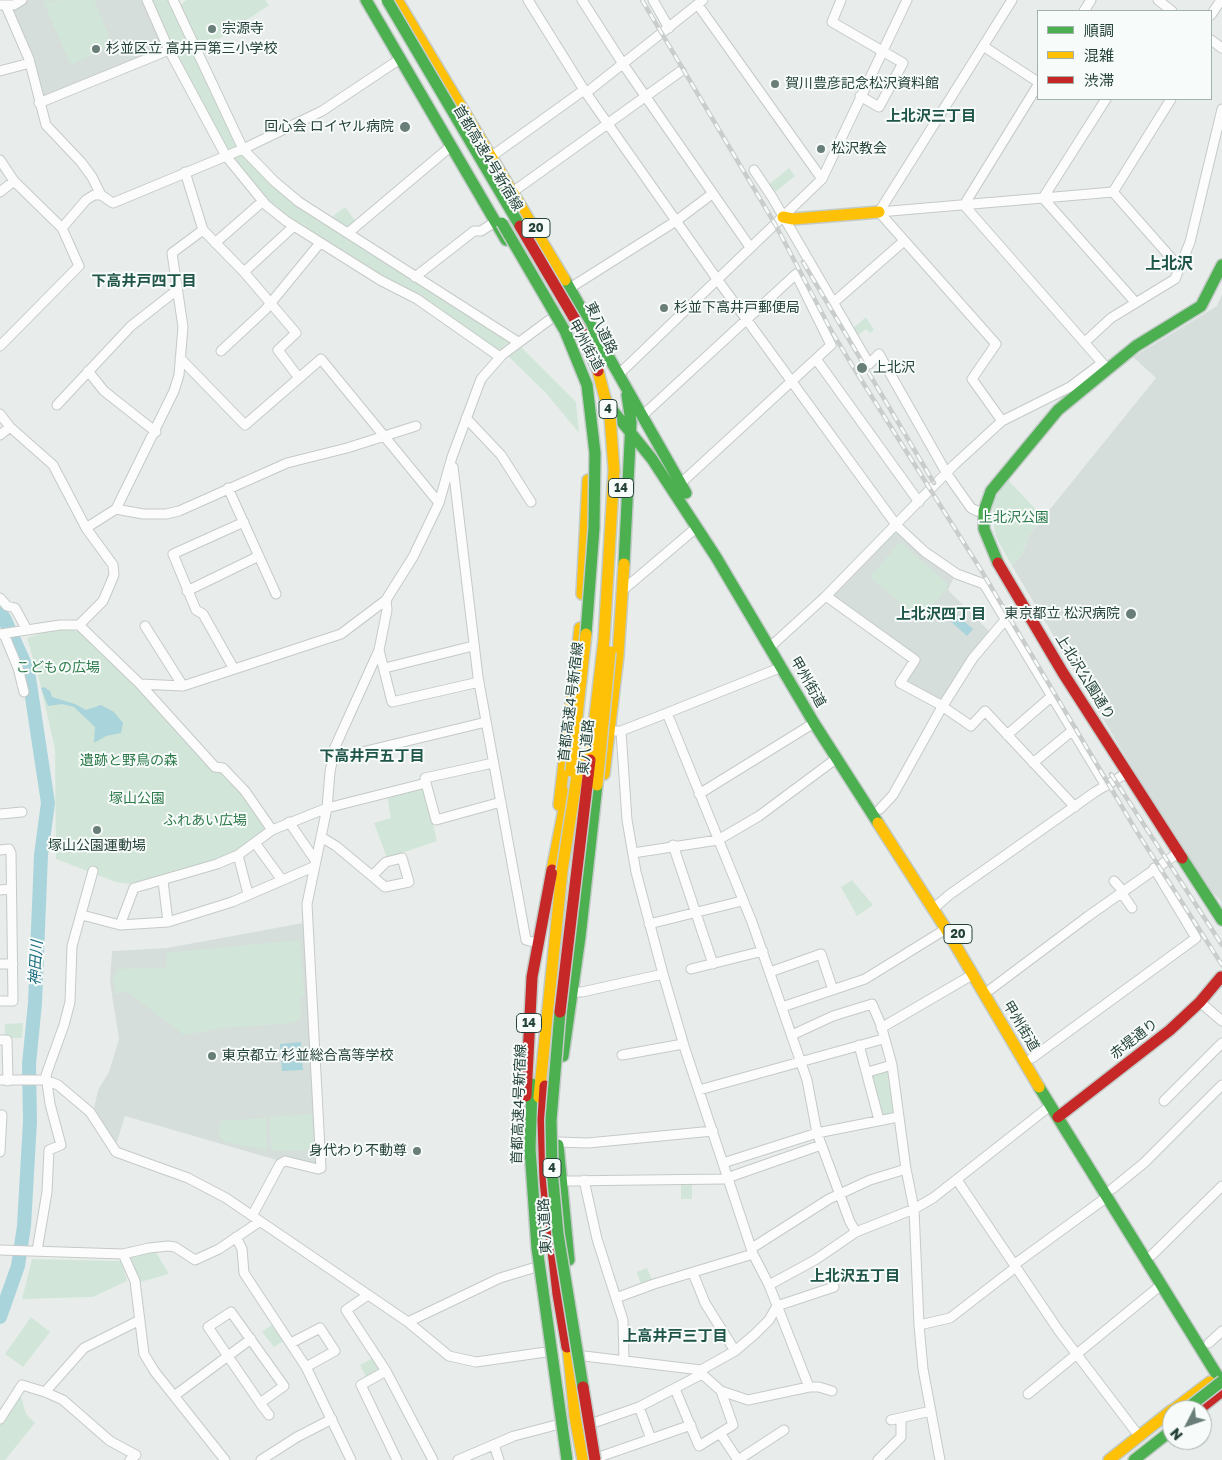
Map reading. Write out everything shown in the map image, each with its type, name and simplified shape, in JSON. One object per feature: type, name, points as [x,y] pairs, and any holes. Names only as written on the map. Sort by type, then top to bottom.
[{"type":"main road","name":"甲州街道","points":[[366,0],[450,147],[499,222],[577,366],[652,459],[880,809],[936,906],[946,929],[972,975],[1054,1103],[1162,1285],[1221,1378]]},
{"type":"main road","name":"首都高速4号新宿線","points":[[376,0],[556,303],[582,354],[595,393],[602,434],[604,470],[600,567],[589,686],[540,1008],[531,1095],[530,1149],[532,1202],[567,1460]]},
{"type":"main road","name":"首都高速4号新宿線","points":[[387,0],[580,328],[598,369],[610,417],[614,470],[609,576],[598,696],[555,1054],[551,1120],[552,1170],[567,1300],[600,1459]]},
{"type":"main road","name":"甲州街道","points":[[397,0],[514,191],[680,484],[735,569],[774,644],[782,667],[814,723],[991,989],[1032,1058],[1054,1103]]},
{"type":"main road","name":"東八道路","points":[[444,76],[519,213],[579,313],[600,358],[615,410],[618,428],[622,474],[612,634],[580,937],[560,1076],[557,1216],[565,1293],[567,1347],[575,1418],[583,1460]]},
{"type":"main road","name":"東八道路","points":[[420,92],[499,222],[547,296],[573,349],[587,385],[593,427],[595,453],[594,528],[580,694],[570,774],[537,943],[530,1013],[523,1156],[540,1228],[554,1308],[574,1460]]},
{"type":"main road","points":[[783,217],[794,219],[879,212]]},
{"type":"main road","name":"上北沢公園通り","points":[[1222,265],[1201,306],[1146,338],[1105,366],[1058,410],[991,491],[984,511],[984,529],[996,559],[1063,673],[1222,920]]},
{"type":"main road","name":"14","points":[[548,891],[574,686],[582,605],[589,465],[586,418],[577,366]]},
{"type":"main road","name":"14","points":[[580,937],[616,731],[620,608],[623,590],[630,464],[631,410],[620,379]]},
{"type":"main road","points":[[630,464],[652,459]]},
{"type":"main road","points":[[582,605],[620,608]]},
{"type":"main road","points":[[554,1308],[537,1170],[562,871]]},
{"type":"main road","points":[[567,1347],[548,1213],[540,1119],[554,1004],[576,873]]},
{"type":"main road","name":"赤堤通り","points":[[1061,1115],[1147,1049],[1200,1002],[1221,977]]},
{"type":"main road","points":[[558,1142],[570,1262],[596,1422],[600,1459]]},
{"type":"main road","points":[[523,1156],[533,1268],[561,1460]]},
{"type":"main road","name":"甲州街道","points":[[1109,1193],[1152,1255],[1222,1364]]},
{"type":"main road","points":[[1196,1400],[1221,1378]]},
{"type":"main road","points":[[1187,1400],[1221,1378]]},
{"type":"main road","points":[[1211,1400],[1222,1391]]},
{"type":"main road","points":[[1212,1409],[1222,1401]]},
{"type":"main road","points":[[575,1418],[590,1460]]},
{"type":"main road","points":[[1109,1460],[1162,1418]]},
{"type":"main road","points":[[1122,1460],[1162,1428]]},
{"type":"main road","points":[[1134,1460],[1162,1438]]},
{"type":"main road","points":[[1148,1460],[1162,1449]]},
{"type":"street","points":[[22,0],[14,5],[3,5],[22,41],[30,63],[46,125],[87,169],[101,195],[113,203],[243,149],[322,111],[400,59]]},
{"type":"street","points":[[147,0],[169,50],[226,156],[263,201],[294,226],[380,280],[417,299],[500,357]]},
{"type":"street","points":[[173,0],[243,149],[274,181],[299,202],[518,342]]},
{"type":"street","points":[[528,0],[585,92],[717,279],[897,526],[925,552],[958,574],[984,584],[1106,786]]},
{"type":"street","points":[[582,0],[645,97],[750,247]]},
{"type":"street","points":[[653,0],[669,28]]},
{"type":"street","points":[[840,0],[832,22],[903,63],[879,107],[860,96]]},
{"type":"street","points":[[620,379],[717,279],[822,179],[907,0]]},
{"type":"street","points":[[879,212],[1012,0]]},
{"type":"street","points":[[1158,0],[1166,10]]},
{"type":"street","points":[[1212,13],[1221,0]]},
{"type":"street","points":[[492,156],[585,92],[700,3],[822,179]]},
{"type":"street","points":[[983,46],[1037,83]]},
{"type":"street","points":[[39,102],[169,50]]},
{"type":"street","points":[[0,71],[30,63]]},
{"type":"street","points":[[514,191],[681,71]]},
{"type":"street","points":[[964,205],[1037,86]]},
{"type":"street","points":[[1043,198],[1105,100]]},
{"type":"street","points":[[1113,192],[1169,100]]},
{"type":"street","points":[[1085,342],[1111,318],[1175,279],[1190,242],[1222,109]]},
{"type":"street","points":[[348,234],[450,147]]},
{"type":"street","points":[[0,160],[14,181],[62,228],[78,266],[0,346]]},
{"type":"street","points":[[754,170],[869,364],[879,354],[947,474],[971,508],[977,512],[984,511]]},
{"type":"street","points":[[185,172],[202,230],[244,272],[296,333],[278,350],[300,378]]},
{"type":"street","points":[[0,192],[14,181]]},
{"type":"street","points":[[879,212],[1113,192]]},
{"type":"street","points":[[1113,192],[1180,268]]},
{"type":"street","points":[[570,288],[676,221],[712,194]]},
{"type":"street","points":[[62,228],[86,200],[94,195],[101,195]]},
{"type":"street","points":[[1043,198],[1136,303]]},
{"type":"street","points":[[215,243],[263,201]]},
{"type":"street","points":[[774,644],[826,596],[1002,421],[1070,387],[1105,366],[964,205]]},
{"type":"street","points":[[879,212],[996,344],[972,379],[1002,421]]},
{"type":"street","points":[[415,277],[474,230],[481,231],[499,222]]},
{"type":"street","points":[[244,272],[294,226]]},
{"type":"street","points":[[86,528],[116,509],[139,459],[156,432],[174,391],[184,327],[172,253],[202,230]]},
{"type":"street","points":[[834,303],[904,241]]},
{"type":"street","points":[[220,351],[270,304],[320,243]]},
{"type":"street","points":[[642,416],[796,274],[831,345],[680,484]]},
{"type":"street","points":[[57,405],[142,316],[177,290]]},
{"type":"street","points":[[140,684],[183,686],[341,634],[386,600],[413,557],[439,503],[452,457],[481,379],[500,357],[518,342],[577,301]]},
{"type":"street","points":[[180,358],[245,425],[322,359],[386,435],[439,503]]},
{"type":"street","points":[[816,359],[919,502]]},
{"type":"street","points":[[88,371],[104,391],[156,432]]},
{"type":"street","points":[[0,414],[10,427],[53,466],[86,528],[113,565],[114,575],[103,601],[79,625]]},
{"type":"street","points":[[466,418],[497,449],[531,502]]},
{"type":"street","points":[[116,509],[143,514],[166,514],[191,507],[228,488],[288,463],[416,426]]},
{"type":"street","points":[[0,435],[10,427]]},
{"type":"street","points":[[452,457],[473,646],[479,682],[526,940],[537,943]]},
{"type":"street","points":[[228,488],[276,594]]},
{"type":"street","points":[[234,669],[202,614],[196,610],[173,554],[244,522]]},
{"type":"street","points":[[623,590],[696,528]]},
{"type":"street","points":[[187,591],[259,556]]},
{"type":"street","points":[[826,596],[915,660],[900,683],[942,707],[970,726],[985,711],[1075,806]]},
{"type":"street","points":[[0,598],[7,606],[15,608],[27,630]]},
{"type":"street","points":[[0,1250],[123,1254],[149,1248],[175,1247],[194,1260],[200,1259],[236,1237],[255,1219],[280,1164],[285,1161],[318,1169],[321,1168],[306,904],[327,808],[333,759],[338,738],[379,650],[387,610],[386,600]]},
{"type":"street","points":[[880,809],[893,795],[942,707],[973,658],[1006,619]]},
{"type":"street","points":[[24,692],[18,668],[3,634],[71,624],[79,625],[140,684],[216,766],[223,768],[245,791],[272,830]]},
{"type":"street","points":[[145,626],[183,686]]},
{"type":"street","points":[[385,668],[473,646]]},
{"type":"street","points":[[379,650],[392,702],[479,682]]},
{"type":"street","points":[[782,667],[667,713],[616,731],[633,853],[649,924],[683,1044],[752,1251],[769,1285],[809,1387]]},
{"type":"street","points":[[1007,735],[1052,696]]},
{"type":"street","points":[[667,713],[763,952],[807,1080],[814,1134],[810,1149]]},
{"type":"street","points":[[333,759],[486,722]]},
{"type":"street","points":[[699,794],[814,723]]},
{"type":"street","points":[[1033,763],[1073,730]]},
{"type":"street","points":[[633,853],[673,845],[718,840],[759,816],[837,758]]},
{"type":"street","points":[[494,762],[425,778],[436,820],[501,802]]},
{"type":"street","points":[[936,906],[1075,806],[1127,773]]},
{"type":"street","points":[[120,925],[134,888],[164,881],[238,854],[272,830],[327,808],[426,783]]},
{"type":"street","points":[[0,814],[22,812]]},
{"type":"street","points":[[290,822],[314,863]]},
{"type":"street","points":[[321,837],[336,846],[372,876]]},
{"type":"street","points":[[255,843],[282,880]]},
{"type":"street","points":[[673,845],[713,964]]},
{"type":"street","points":[[0,850],[9,849],[11,853],[13,964],[13,1001],[0,1001]]},
{"type":"street","points":[[991,989],[1122,891],[1178,853]]},
{"type":"street","points":[[238,854],[248,894]]},
{"type":"street","points":[[82,916],[120,925],[168,922],[219,906],[282,880],[314,863]]},
{"type":"street","points":[[1032,1058],[1196,938],[1154,868]]},
{"type":"street","points":[[36,1251],[47,1192],[49,1150],[61,1144],[46,1080],[70,1002],[72,946],[82,916],[93,871]]},
{"type":"street","points":[[164,881],[168,922]]},
{"type":"street","points":[[1114,881],[1132,908]]},
{"type":"street","points":[[0,890],[11,889]]},
{"type":"street","points":[[649,924],[742,900]]},
{"type":"street","points":[[782,1007],[865,979],[946,929]]},
{"type":"street","points":[[691,969],[763,952]]},
{"type":"street","points":[[770,972],[821,954],[833,990]]},
{"type":"street","points":[[0,964],[13,964]]},
{"type":"street","points":[[572,992],[582,992],[663,974]]},
{"type":"street","points":[[881,1028],[972,975]]},
{"type":"street","points":[[1200,1002],[1222,1021]]},
{"type":"street","points":[[792,1035],[832,1016],[872,1004],[881,1028],[892,1065],[906,1169],[914,1209],[918,1325],[940,1460]]},
{"type":"street","points":[[699,1090],[883,1039]]},
{"type":"street","points":[[0,1040],[7,1040],[4,1080],[46,1080],[70,1094],[84,1107],[116,1152],[188,1178],[226,1198],[408,1322],[421,1336],[456,1360],[476,1362],[546,1352]]},
{"type":"street","points":[[1164,1100],[1222,1043]]},
{"type":"street","points":[[622,1055],[683,1044]]},
{"type":"street","points":[[859,1045],[868,1072],[879,1120]]},
{"type":"street","points":[[868,1072],[892,1065]]},
{"type":"street","points":[[918,1325],[950,1318],[1109,1193],[1144,1163],[1222,1085]]},
{"type":"street","points":[[769,1285],[814,1260],[856,1232],[914,1209],[957,1180],[1054,1103]]},
{"type":"street","points":[[0,1115],[2,1115],[0,1152]]},
{"type":"street","points":[[722,1163],[814,1134],[898,1116]]},
{"type":"street","points":[[558,1142],[588,1143],[713,1130]]},
{"type":"street","points":[[814,1134],[821,1145],[850,1222],[856,1232]]},
{"type":"street","points":[[562,1181],[704,1180],[728,1177],[821,1145]]},
{"type":"street","points":[[616,1298],[693,1273],[752,1251],[815,1207],[870,1180],[906,1169]]},
{"type":"street","points":[[584,1180],[597,1239],[623,1320],[624,1361]]},
{"type":"street","points":[[957,1180],[1077,1354],[1139,1436]]},
{"type":"street","points":[[1152,1255],[1222,1186]]},
{"type":"street","points":[[236,1237],[242,1248],[244,1273],[306,1367],[351,1460]]},
{"type":"street","points":[[123,1254],[135,1281],[144,1354],[155,1372],[225,1460]]},
{"type":"street","points":[[408,1322],[500,1278],[533,1268]]},
{"type":"street","points":[[693,1273],[705,1303],[735,1351]]},
{"type":"street","points":[[1028,1394],[1162,1285]]},
{"type":"street","points":[[596,1422],[639,1407],[675,1389],[735,1351],[768,1320],[777,1306],[834,1288]]},
{"type":"street","points":[[368,1295],[346,1310],[386,1371],[433,1460]]},
{"type":"street","points":[[260,1403],[284,1386],[231,1312],[208,1327],[227,1356],[260,1403],[269,1415]]},
{"type":"street","points":[[44,1392],[84,1348],[140,1320]]},
{"type":"street","points":[[291,1343],[320,1328],[335,1351],[306,1367]]},
{"type":"street","points":[[1208,1343],[1222,1331]]},
{"type":"street","points":[[174,1396],[251,1339]]},
{"type":"street","points":[[584,1356],[701,1372],[721,1391],[748,1400],[809,1387],[819,1387],[832,1391]]},
{"type":"street","points":[[386,1371],[361,1385],[397,1460]]},
{"type":"street","points":[[0,1419],[22,1385],[63,1400],[110,1441],[136,1455],[130,1460]]},
{"type":"street","points":[[675,1389],[699,1446],[733,1426],[721,1391]]},
{"type":"street","points":[[639,1407],[652,1438]]},
{"type":"street","points":[[878,1460],[902,1437],[896,1419],[931,1411]]},
{"type":"street","points":[[261,1460],[297,1437],[332,1419]]},
{"type":"street","points":[[458,1460],[514,1436],[556,1425]]},
{"type":"street","points":[[600,1459],[691,1425]]},
{"type":"street","points":[[720,1433],[738,1460],[784,1430]]},
{"type":"street","points":[[494,1445],[499,1460]]},
{"type":"shaded area","name":"杉並区立 高井戸第三小学校","points":[[26,0],[143,0],[165,49],[42,99],[12,9]]},
{"type":"shaded area","name":"東京都立 松沢病院","points":[[1222,294],[1222,911],[1221,901],[1210,890],[1155,806],[1012,566],[1023,553],[1029,535],[1156,378],[1133,357],[1217,306]]},
{"type":"shaded area","points":[[899,532],[955,575],[948,590],[990,632],[966,661],[939,703],[903,682],[917,660],[831,595],[894,533]]},
{"type":"shaded area","name":"東京都立 杉並総合高等学校","points":[[303,923],[317,1165],[280,1161],[125,1116],[116,1145],[93,1113],[98,1090],[109,1072],[119,1039],[110,982],[112,951],[167,948]]},
{"type":"green space","points":[[94,0],[112,45],[73,64],[70,63],[43,1]]},
{"type":"green space","points":[[147,0],[173,0],[243,149],[226,156]]},
{"type":"green space","name":"宗源寺","points":[[187,0],[265,0],[269,5],[201,51],[180,5]]},
{"type":"green space","points":[[243,153],[282,191],[511,341],[499,350],[411,293],[341,252],[270,205],[228,158]]},
{"type":"green space","points":[[789,168],[795,176],[773,194],[767,186]]},
{"type":"green space","points":[[345,207],[357,223],[348,231],[329,219]]},
{"type":"green space","points":[[866,317],[874,330],[870,333],[866,329],[856,337],[852,329]]},
{"type":"green space","points":[[520,346],[576,402],[579,433],[546,393],[508,356]]},
{"type":"green space","name":"上北沢公園","points":[[1007,479],[1043,517],[1029,535],[1023,553],[1012,566],[996,537],[992,515],[995,499]]},
{"type":"green space","points":[[900,542],[948,584],[946,590],[920,620],[870,577]]},
{"type":"green space","name":"塚山公園","points":[[67,629],[81,632],[192,739],[241,792],[270,830],[237,853],[138,885],[116,882],[56,859],[55,749],[40,683],[27,638],[52,630]]},
{"type":"green space","points":[[424,785],[437,841],[387,858],[374,823],[391,818],[387,796]]},
{"type":"green space","points":[[852,880],[873,905],[857,916],[841,887]]},
{"type":"green space","points":[[300,940],[304,996],[300,996],[301,1016],[294,1023],[222,1028],[184,1035],[126,991],[116,994],[113,982],[117,969],[166,968],[167,953]]},
{"type":"green space","points":[[23,1023],[22,1038],[5,1038],[5,1024]]},
{"type":"green space","points":[[887,1068],[890,1071],[894,1114],[882,1117],[871,1077],[874,1073]]},
{"type":"green space","points":[[312,1114],[314,1150],[272,1151],[269,1117]]},
{"type":"green space","points":[[266,1118],[267,1150],[225,1142],[219,1136],[220,1121]]},
{"type":"green space","points":[[681,1183],[692,1183],[692,1199],[681,1199]]},
{"type":"green space","points":[[154,1249],[169,1274],[140,1282],[126,1254]]},
{"type":"green space","points":[[32,1259],[121,1261],[127,1281],[93,1297],[22,1299]]},
{"type":"green space","points":[[647,1268],[653,1282],[641,1285],[637,1272]]},
{"type":"green space","points":[[31,1317],[50,1332],[23,1367],[5,1354]]},
{"type":"green space","points":[[274,1323],[285,1340],[274,1347],[262,1332]]},
{"type":"green space","points":[[375,1357],[381,1368],[380,1372],[367,1379],[360,1365]]},
{"type":"green space","points":[[20,1393],[26,1414],[35,1423],[5,1460],[0,1460],[0,1423]]},
{"type":"water","points":[[954,612],[973,629],[967,636],[948,619]]},
{"type":"water","points":[[44,687],[50,691],[52,697],[75,704],[86,710],[101,705],[114,712],[123,723],[121,733],[106,736],[94,743],[95,727],[74,707],[62,704],[48,706],[41,688]]},
{"type":"water","points":[[301,1042],[303,1070],[282,1071],[280,1044]]},
{"type":"waterway","name":"神田川","points":[[0,614],[4,618],[28,671],[48,803],[41,855],[35,1003],[29,1064],[30,1121],[24,1226],[18,1266],[0,1317]]},
{"type":"railway","points":[[642,0],[775,224],[832,332],[981,570],[1137,832],[1222,965]]},
{"type":"railway","points":[[803,262],[934,483]]},
{"type":"railway","points":[[1111,774],[1222,945]]},
{"type":"traffic: fast","points":[[366,0],[506,240]]},
{"type":"traffic: fast","points":[[387,0],[520,226]]},
{"type":"traffic: fast","points":[[502,223],[565,331],[587,385],[595,453],[594,528],[586,634]]},
{"type":"traffic: fast","points":[[998,563],[984,529],[984,511],[991,491],[1058,410],[1136,346],[1201,306],[1222,265]]},
{"type":"traffic: fast","points":[[565,280],[686,493]]},
{"type":"traffic: fast","points":[[624,564],[631,422],[627,395]]},
{"type":"traffic: fast","points":[[605,401],[652,459],[716,557],[814,723],[878,823]]},
{"type":"traffic: fast","points":[[563,1056],[580,937],[597,785]]},
{"type":"traffic: fast","points":[[1182,858],[1222,920]]},
{"type":"traffic: fast","points":[[560,1012],[551,1120],[552,1170],[558,1234],[583,1387]]},
{"type":"traffic: fast","points":[[530,1149],[532,1084]]},
{"type":"traffic: fast","points":[[1039,1087],[1222,1383]]},
{"type":"traffic: fast","points":[[558,1145],[569,1260]]},
{"type":"traffic: fast","points":[[530,1149],[537,1248],[567,1460]]},
{"type":"traffic: fast","points":[[1198,1400],[1222,1381]]},
{"type":"traffic: fast","points":[[1134,1460],[1162,1438]]},
{"type":"traffic: slow","points":[[397,0],[565,280]]},
{"type":"traffic: slow","points":[[783,217],[793,219],[879,212]]},
{"type":"traffic: slow","points":[[590,760],[604,639],[614,470],[610,417],[598,371]]},
{"type":"traffic: slow","points":[[582,594],[588,480]]},
{"type":"traffic: slow","points":[[604,774],[618,656],[624,564]]},
{"type":"traffic: slow","points":[[559,805],[580,628]]},
{"type":"traffic: slow","points":[[571,771],[586,634]]},
{"type":"traffic: slow","points":[[597,785],[610,652]]},
{"type":"traffic: slow","points":[[562,871],[580,757]]},
{"type":"traffic: slow","points":[[552,870],[567,794]]},
{"type":"traffic: slow","points":[[878,823],[946,929],[1039,1087]]},
{"type":"traffic: slow","points":[[539,1097],[562,871]]},
{"type":"traffic: slow","points":[[567,1337],[575,1417],[583,1460]]},
{"type":"traffic: slow","points":[[1186,1400],[1210,1382]]},
{"type":"traffic: slow","points":[[1109,1460],[1162,1418]]},
{"type":"traffic: jam","points":[[520,226],[580,328],[598,371]]},
{"type":"traffic: jam","points":[[998,563],[1063,673],[1182,858]]},
{"type":"traffic: jam","points":[[560,1012],[590,760]]},
{"type":"traffic: jam","points":[[526,1096],[532,977],[552,870]]},
{"type":"traffic: jam","points":[[1058,1117],[1170,1030],[1200,1002],[1221,977]]},
{"type":"traffic: jam","points":[[545,1086],[543,1120],[545,1181],[558,1294],[567,1347]]},
{"type":"traffic: jam","points":[[583,1387],[595,1460]]},
{"type":"traffic: jam","points":[[1211,1400],[1222,1391]]},
{"type":"place","name":"宗源寺","points":[[212,29]]},
{"type":"place","name":"杉並区立 高井戸第三小学校","points":[[96,49]]},
{"type":"place","name":"賀川豊彦記念松沢資料館","points":[[775,84]]},
{"type":"place","name":"回心会 ロイヤル病院","points":[[405,127]]},
{"type":"place","name":"松沢教会","points":[[821,149]]},
{"type":"place","name":"杉並下高井戸郵便局","points":[[664,308]]},
{"type":"place","name":"上北沢","points":[[862,368]]},
{"type":"place","name":"東京都立 松沢病院","points":[[1131,614]]},
{"type":"place","name":"塚山公園運動場","points":[[97,830]]},
{"type":"place","name":"東京都立 杉並総合高等学校","points":[[212,1056]]},
{"type":"place","name":"身代わり不動尊","points":[[417,1151]]},
{"type":"district","name":"上北沢三丁目","points":[[931,116]]},
{"type":"district","name":"上北沢","points":[[1169,264]]},
{"type":"district","name":"下高井戸四丁目","points":[[144,281]]},
{"type":"district","name":"上北沢四丁目","points":[[941,614]]},
{"type":"district","name":"下高井戸五丁目","points":[[372,756]]},
{"type":"district","name":"上北沢五丁目","points":[[855,1276]]},
{"type":"district","name":"上高井戸三丁目","points":[[675,1336]]},
{"type":"park label","name":"こどもの広場","points":[[58,668]]},
{"type":"park label","name":"遺跡と野鳥の森","points":[[129,761]]},
{"type":"park label","name":"ふれあい広場","points":[[205,821]]}]
